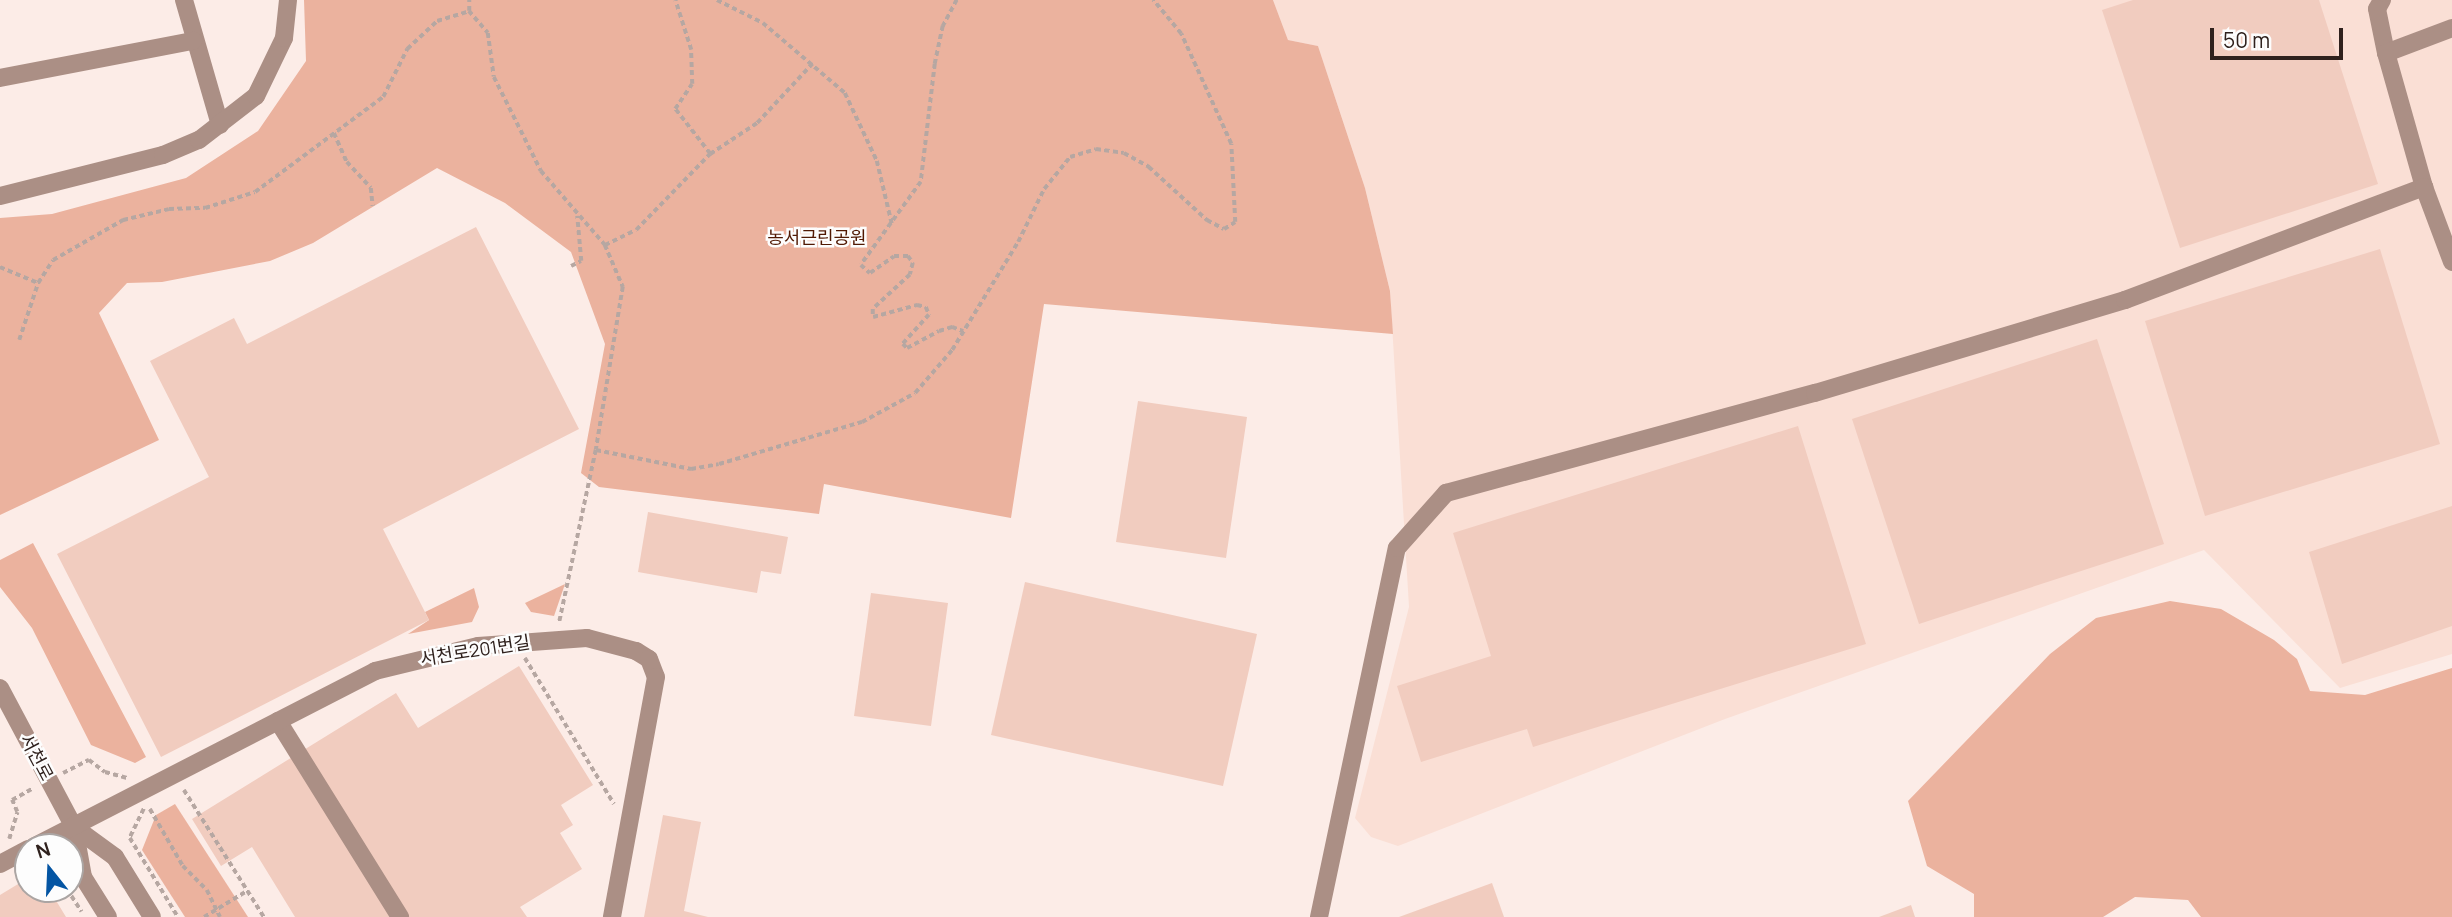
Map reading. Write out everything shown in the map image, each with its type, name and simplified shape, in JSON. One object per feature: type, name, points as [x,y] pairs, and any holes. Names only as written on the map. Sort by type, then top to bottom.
[{"type":"street","points":[[184,0],[193,41],[220,125]]},
{"type":"street","points":[[0,196],[163,155],[220,125],[256,96],[284,37],[288,0]]},
{"type":"street","points":[[2382,0],[2377,9],[2386,53],[2424,187],[2452,262]]},
{"type":"street","points":[[2386,53],[2452,28]]},
{"type":"street","points":[[0,78],[193,41]]},
{"type":"street","points":[[1320,917],[1397,548],[1446,493],[1815,393],[2125,300],[2424,187]]},
{"type":"street","name":"서천로201번길","points":[[61,833],[375,671],[442,652],[556,638],[605,641],[636,651],[649,659],[656,677],[612,917]]},
{"type":"street","name":"서천로","points":[[0,688],[74,827],[83,877],[108,917]]},
{"type":"street","points":[[278,721],[400,917]]},
{"type":"street","name":"서천로","points":[[74,827],[115,857],[152,917]]},
{"type":"path","points":[[469,0],[470,11],[488,33],[494,76],[541,171],[604,245],[623,287],[596,450],[559,624]]},
{"type":"path","points":[[675,0],[691,50],[692,83],[675,109],[710,154]]},
{"type":"path","points":[[717,0],[763,23],[845,93],[877,161],[892,224]]},
{"type":"path","points":[[957,0],[943,26],[935,64],[921,182],[861,265],[864,271],[870,273],[894,256],[908,256],[913,263],[910,275],[873,309],[873,317],[917,305],[926,307],[929,315],[902,344],[907,348],[939,331],[953,327],[963,331]]},
{"type":"path","points":[[596,450],[691,469],[862,422],[915,393],[963,331],[1018,242],[1044,189],[1070,157],[1096,149],[1124,153],[1149,167],[1207,220],[1224,229],[1235,222],[1231,144],[1181,34],[1153,0]]},
{"type":"path","points":[[19,340],[38,283],[54,260],[123,220],[169,209],[205,208],[255,192],[383,97],[407,49],[438,21],[470,11]]},
{"type":"path","points":[[604,245],[636,230],[710,154],[757,123],[812,64]]},
{"type":"path","points":[[334,133],[347,162],[371,188],[373,206]]},
{"type":"path","points":[[570,266],[581,261],[577,214]]},
{"type":"path","points":[[0,267],[38,283]]},
{"type":"path","points":[[524,657],[620,812]]},
{"type":"path","points":[[89,760],[105,772],[127,778]]},
{"type":"path","points":[[184,790],[264,917]]},
{"type":"path","points":[[7,837],[17,812],[12,800]]},
{"type":"path","points":[[150,808],[175,854],[207,890],[220,917]]},
{"type":"path","points":[[145,811],[133,824],[130,838],[178,917]]},
{"type":"path","points":[[204,917],[248,890]]},
{"type":"shaded area","points":[[1273,0],[2452,0],[2452,654],[2340,688],[2204,550],[1725,719],[1398,846],[1371,837],[1355,818],[1409,607],[1390,291],[1365,188],[1318,46],[1288,40]]},
{"type":"green space","name":"농서근린공원","points":[[304,0],[1273,0],[1288,40],[1318,46],[1365,188],[1390,291],[1393,334],[1044,304],[1011,518],[824,484],[819,514],[599,487],[581,473],[605,344],[571,252],[505,203],[437,168],[313,243],[270,261],[162,282],[127,283],[99,313],[159,440],[0,515],[0,218],[52,214],[186,178],[258,131],[306,61]]},
{"type":"green space","points":[[33,543],[146,757],[135,763],[91,745],[32,628],[0,587],[0,560]]},
{"type":"green space","points":[[565,584],[554,616],[531,612],[525,603]]},
{"type":"green space","points":[[474,588],[479,607],[472,622],[408,634],[429,620],[425,612]]},
{"type":"green space","points":[[2170,601],[2221,609],[2274,640],[2297,659],[2310,691],[2365,695],[2452,668],[2452,917],[2201,917],[2188,900],[2135,897],[2103,917],[1974,917],[1974,894],[1927,866],[1908,801],[2050,654],[2096,618]]},
{"type":"green space","points":[[175,804],[248,917],[185,917],[142,850],[156,815]]},
{"type":"building","points":[[2133,0],[2319,0],[2378,184],[2180,248],[2102,10]]},
{"type":"building","points":[[476,227],[579,429],[383,529],[429,620],[161,757],[57,554],[209,477],[150,361],[234,318],[247,344]]},
{"type":"building","points":[[2380,249],[2440,444],[2205,516],[2145,321]]},
{"type":"building","points":[[2097,339],[2164,544],[1919,624],[1852,419]]},
{"type":"building","points":[[1138,401],[1247,417],[1226,558],[1116,542]]},
{"type":"building","points":[[1798,426],[1866,644],[1533,747],[1527,729],[1421,762],[1397,686],[1491,656],[1453,533]]},
{"type":"building","points":[[2452,506],[2452,626],[2342,664],[2309,552]]},
{"type":"building","points":[[648,512],[788,537],[781,574],[761,571],[757,593],[638,572]]},
{"type":"building","points":[[1025,582],[1257,634],[1223,786],[991,735]]},
{"type":"building","points":[[871,593],[948,603],[931,726],[854,716]]},
{"type":"building","points":[[519,666],[593,785],[561,805],[573,825],[560,833],[582,869],[520,907],[527,917],[295,917],[252,847],[221,866],[192,819],[396,693],[418,728]]},
{"type":"building","points":[[663,815],[701,822],[684,911],[708,917],[644,917]]},
{"type":"building","points":[[1492,883],[1504,917],[1399,917]]},
{"type":"building","points":[[14,886],[14,903],[58,903],[66,917],[0,917],[0,895]]},
{"type":"building","points":[[1911,905],[1915,917],[1879,917]]}]
